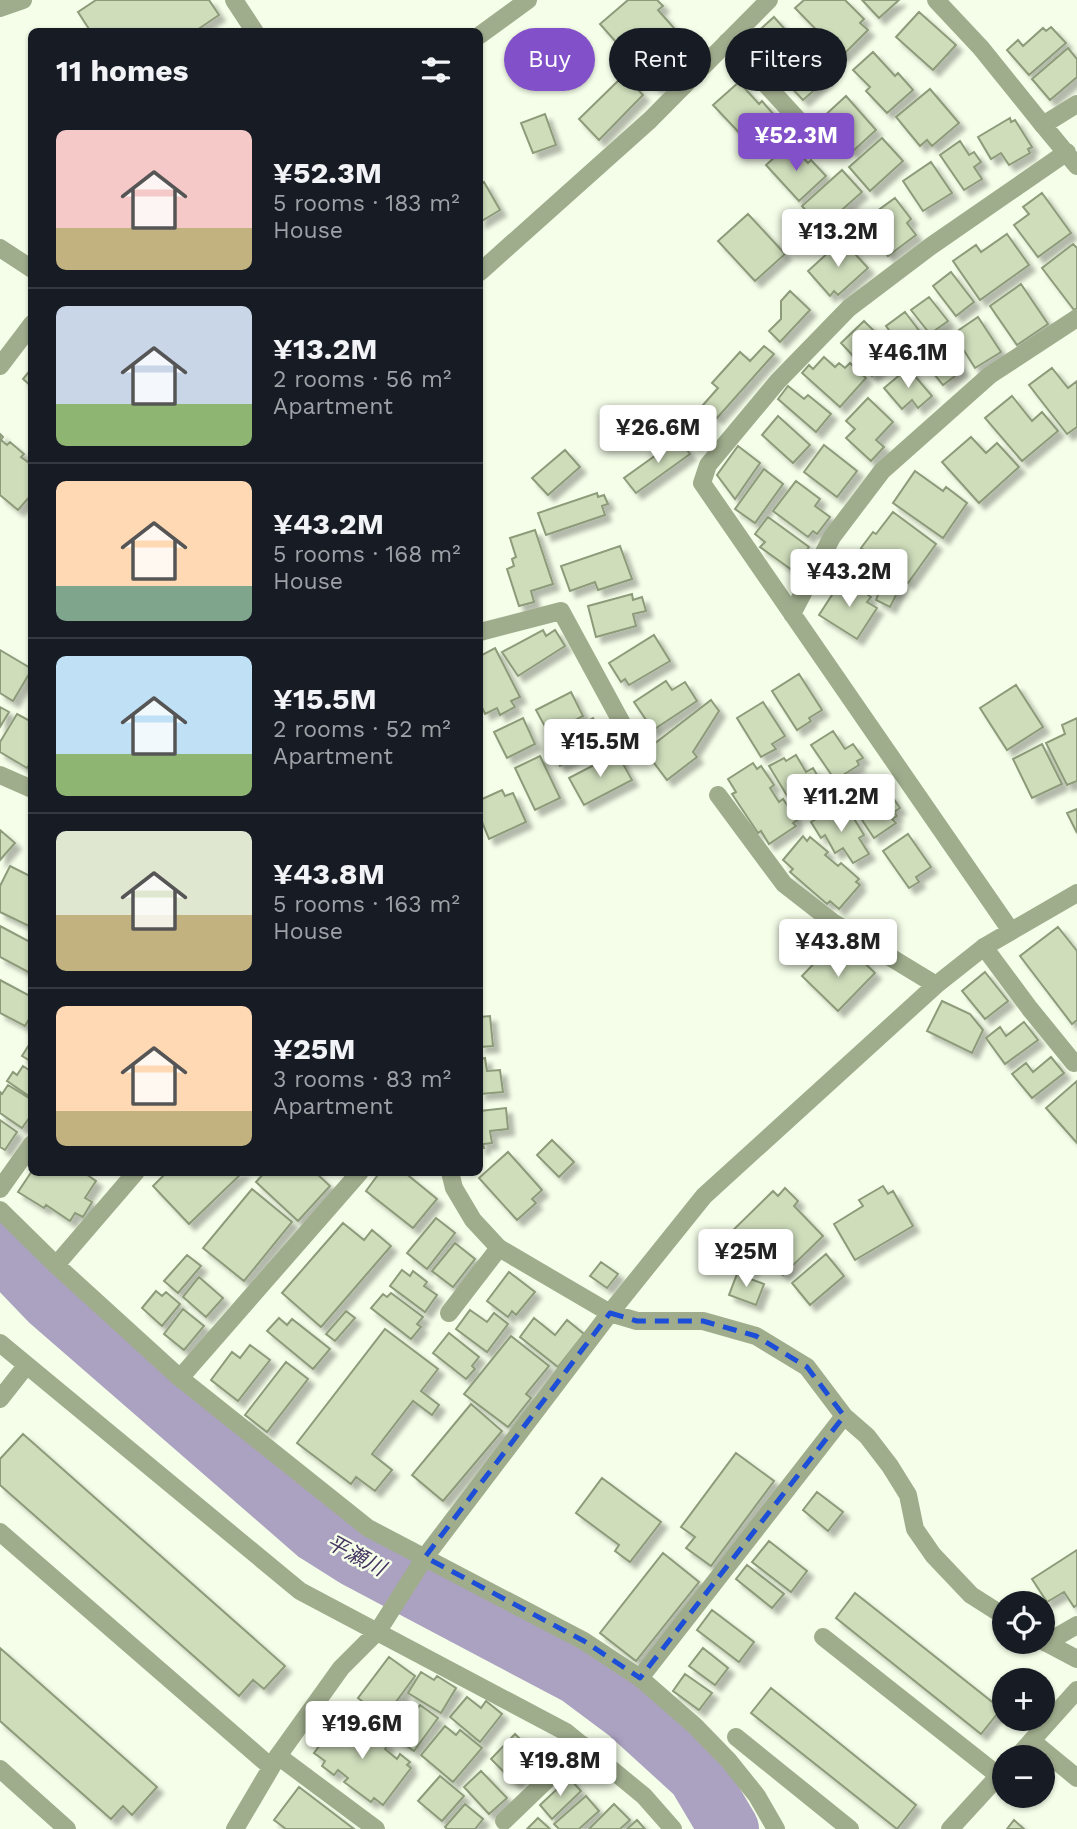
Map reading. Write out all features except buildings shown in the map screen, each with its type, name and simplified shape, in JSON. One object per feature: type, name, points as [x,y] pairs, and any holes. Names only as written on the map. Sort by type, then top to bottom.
[{"type":"street","points":[[0,8],[23,0]]},
{"type":"street","points":[[234,0],[252,28]]},
{"type":"street","points":[[483,33],[528,0]]},
{"type":"street","points":[[741,28],[769,0]]},
{"type":"street","points":[[936,0],[981,48],[1072,159],[931,246],[849,308],[778,382],[708,465],[702,483],[1011,931]]},
{"type":"street","points":[[483,269],[650,120],[725,44]]},
{"type":"street","points":[[772,91],[802,124]]},
{"type":"street","points":[[1043,125],[1077,104]]},
{"type":"street","points":[[0,248],[28,266]]},
{"type":"street","points":[[792,614],[832,537],[882,471],[990,376],[1077,318]]},
{"type":"street","points":[[0,366],[28,329]]},
{"type":"street","points":[[483,631],[561,611],[624,727]]},
{"type":"street","points":[[0,775],[28,787]]},
{"type":"street","points":[[718,795],[784,884],[834,923],[936,985]]},
{"type":"street","points":[[242,1827],[275,1762],[341,1668],[381,1626],[423,1561],[610,1313],[705,1196],[936,985],[984,947],[1077,892]]},
{"type":"street","points":[[984,947],[1074,1063]]},
{"type":"street","points":[[0,1189],[28,1150]]},
{"type":"street","points":[[56,1265],[133,1176]]},
{"type":"street","points":[[180,1378],[357,1176]]},
{"type":"street","points":[[451,1176],[454,1188],[473,1220],[499,1248],[610,1313],[637,1321],[704,1321],[756,1336],[807,1367],[844,1416],[867,1436],[890,1466],[908,1495],[915,1529],[933,1555],[971,1595],[992,1608]]},
{"type":"street","points":[[0,1210],[180,1378],[368,1528],[423,1561],[584,1641],[640,1678],[695,1726],[729,1761],[757,1796],[776,1829]]},
{"type":"street","points":[[449,1313],[499,1248]]},
{"type":"street","points":[[0,1343],[300,1591],[381,1626],[566,1732],[644,1796],[673,1829]]},
{"type":"street","points":[[0,1399],[26,1366]]},
{"type":"street","points":[[640,1678],[844,1416]]},
{"type":"street","points":[[0,1532],[275,1762],[376,1829]]},
{"type":"street","points":[[1055,1637],[1077,1625]]},
{"type":"street","points":[[823,1637],[992,1765]]},
{"type":"street","points":[[1055,1647],[1077,1659]]},
{"type":"street","points":[[1028,1745],[1077,1690]]},
{"type":"street","points":[[736,1737],[850,1829]]},
{"type":"street","points":[[1032,1741],[1077,1778]]},
{"type":"street","points":[[504,1822],[583,1745]]},
{"type":"street","points":[[0,1769],[67,1829]]},
{"type":"street","points":[[950,1829],[992,1784]]},
{"type":"highlighted area","points":[[610,1313],[637,1321],[703,1321],[756,1336],[807,1367],[844,1416],[640,1678],[584,1641],[425,1557]]},
{"type":"waterway","name":"平瀬川","points":[[0,1249],[49,1300],[317,1533],[355,1557],[578,1675],[629,1713],[697,1775],[729,1829]]}]
